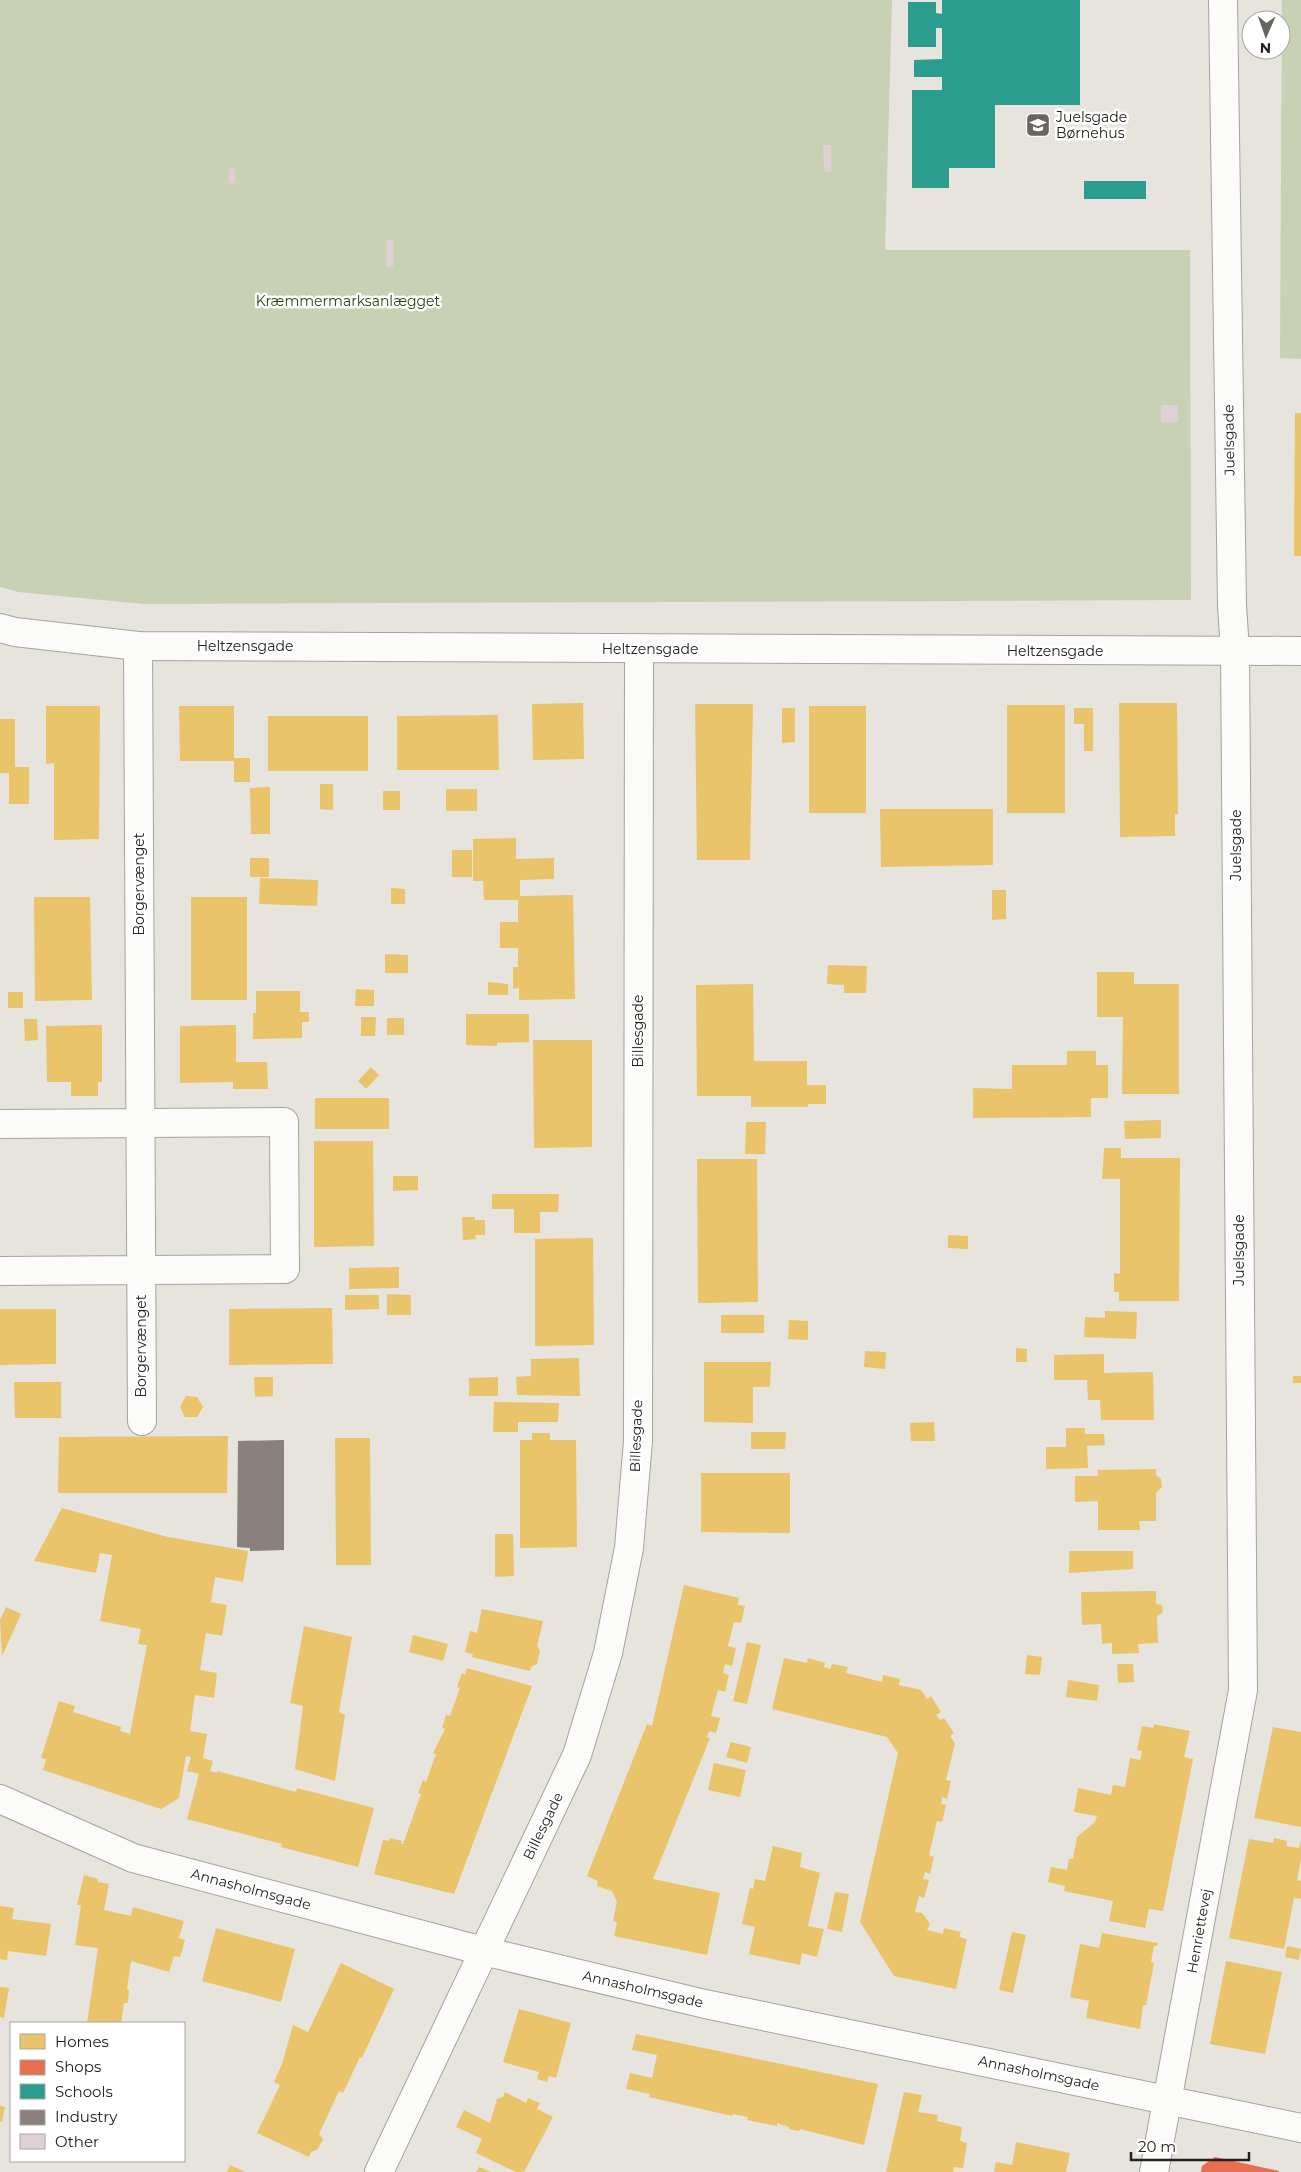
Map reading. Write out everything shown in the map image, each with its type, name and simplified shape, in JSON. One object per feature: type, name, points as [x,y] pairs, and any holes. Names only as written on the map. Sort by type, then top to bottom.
[{"type":"street","name":"Juelsgade","points":[[1222,0],[1232,595],[1235,651],[1243,1690]]},
{"type":"street","name":"Heltzensgade","points":[[0,628],[15,632],[138,646],[1301,652]]},
{"type":"street","name":"Borgervænget","points":[[138,646],[142,1421]]},
{"type":"street","name":"Billesgade","points":[[380,2172],[577,1755],[608,1653],[629,1548],[638,1442],[639,648]]},
{"type":"street","points":[[0,1124],[284,1122],[285,1269],[0,1271]]},
{"type":"street","name":"Henriettevej","points":[[1154,2172],[1243,1690]]},
{"type":"street","name":"Annasholmsgade","points":[[0,1799],[133,1858],[484,1952],[705,2004],[1301,2128]]},
{"type":"green space","name":"Kræmmermarksanlægget","points":[[0,0],[892,0],[885,250],[1190,250],[1191,600],[144,604],[18,592],[0,587]]},
{"type":"green space","points":[[1282,0],[1301,0],[1301,359],[1280,358],[1282,60],[1291,60],[1291,10],[1282,10]]},
{"type":"building: Homes","points":[[1295,413],[1301,413],[1301,556],[1294,556]]},
{"type":"building: Homes","points":[[583,703],[584,759],[533,760],[532,704]]},
{"type":"building: Homes","points":[[1119,703],[1177,703],[1178,814],[1175,814],[1175,836],[1120,837]]},
{"type":"building: Homes","points":[[695,704],[753,704],[750,860],[697,860]]},
{"type":"building: Homes","points":[[1007,705],[1065,705],[1065,813],[1007,813]]},
{"type":"building: Homes","points":[[46,706],[100,706],[99,839],[54,840],[54,763],[46,764]]},
{"type":"building: Homes","points":[[179,706],[234,706],[234,758],[250,758],[250,782],[234,782],[234,761],[180,761]]},
{"type":"building: Homes","points":[[809,706],[866,706],[866,813],[809,813]]},
{"type":"building: Homes","points":[[782,708],[795,708],[795,742],[782,743]]},
{"type":"building: Homes","points":[[1074,708],[1093,708],[1093,751],[1084,751],[1084,724],[1074,724]]},
{"type":"building: Homes","points":[[498,715],[499,770],[397,770],[397,716]]},
{"type":"building: Homes","points":[[268,716],[368,716],[368,771],[268,771]]},
{"type":"building: Homes","points":[[0,719],[15,719],[15,767],[29,767],[29,804],[9,804],[9,773],[0,773]]},
{"type":"building: Homes","points":[[320,784],[333,784],[333,810],[320,809]]},
{"type":"building: Homes","points":[[270,787],[270,834],[251,834],[250,788]]},
{"type":"building: Homes","points":[[446,789],[477,789],[477,811],[446,811]]},
{"type":"building: Homes","points":[[383,791],[400,791],[400,810],[383,810]]},
{"type":"building: Homes","points":[[880,809],[993,809],[993,865],[881,867]]},
{"type":"building: Homes","points":[[516,838],[516,859],[554,858],[554,879],[520,880],[520,896],[573,895],[575,999],[519,1000],[519,988],[513,989],[513,967],[518,967],[518,948],[500,948],[500,922],[518,922],[518,900],[484,900],[483,881],[473,881],[473,839]]},
{"type":"building: Homes","points":[[452,850],[472,850],[472,877],[452,877]]},
{"type":"building: Homes","points":[[250,858],[269,858],[269,877],[250,877]]},
{"type":"building: Homes","points":[[260,878],[318,880],[317,906],[259,904]]},
{"type":"building: Homes","points":[[391,888],[405,889],[405,904],[391,904]]},
{"type":"building: Homes","points":[[992,890],[1006,890],[1006,919],[992,920]]},
{"type":"building: Homes","points":[[34,897],[90,897],[92,1000],[35,1001]]},
{"type":"building: Homes","points":[[191,897],[247,897],[247,1000],[191,1000]]},
{"type":"building: Homes","points":[[385,954],[408,955],[408,973],[385,973]]},
{"type":"building: Homes","points":[[828,965],[867,966],[866,993],[844,993],[844,985],[827,984]]},
{"type":"building: Homes","points":[[1097,972],[1134,972],[1134,984],[1179,984],[1179,1094],[1122,1094],[1123,1017],[1097,1017]]},
{"type":"building: Homes","points":[[488,982],[508,984],[508,995],[488,995]]},
{"type":"building: Homes","points":[[753,984],[754,1061],[807,1061],[807,1085],[826,1085],[826,1104],[808,1104],[808,1107],[751,1107],[751,1096],[697,1096],[696,985]]},
{"type":"building: Homes","points":[[356,989],[374,990],[374,1006],[355,1006]]},
{"type":"building: Homes","points":[[256,991],[300,991],[300,1012],[309,1012],[309,1022],[302,1022],[302,1038],[253,1039],[253,1013],[256,1013]]},
{"type":"building: Homes","points":[[8,992],[23,992],[23,1008],[8,1008]]},
{"type":"building: Homes","points":[[466,1014],[529,1014],[529,1042],[497,1043],[497,1046],[466,1045]]},
{"type":"building: Homes","points":[[361,1017],[376,1017],[375,1036],[361,1036]]},
{"type":"building: Homes","points":[[387,1018],[404,1018],[404,1035],[387,1035]]},
{"type":"building: Homes","points":[[24,1019],[37,1019],[38,1040],[25,1041]]},
{"type":"building: Homes","points":[[102,1025],[102,1082],[98,1082],[98,1096],[71,1096],[71,1082],[47,1082],[46,1026]]},
{"type":"building: Homes","points":[[236,1025],[236,1062],[267,1062],[268,1089],[233,1089],[233,1082],[180,1083],[180,1026]]},
{"type":"building: Homes","points":[[533,1040],[592,1040],[592,1147],[534,1148]]},
{"type":"building: Homes","points":[[1067,1051],[1096,1051],[1096,1065],[1108,1065],[1108,1098],[1091,1098],[1091,1117],[973,1118],[973,1088],[1012,1089],[1012,1065],[1067,1065]]},
{"type":"building: Homes","points":[[371,1067],[379,1075],[366,1089],[358,1081]]},
{"type":"building: Homes","points":[[315,1098],[389,1098],[389,1129],[315,1129]]},
{"type":"building: Homes","points":[[1161,1120],[1161,1138],[1125,1139],[1124,1121]]},
{"type":"building: Homes","points":[[746,1122],[766,1122],[765,1154],[745,1154]]},
{"type":"building: Homes","points":[[314,1141],[373,1141],[374,1246],[314,1247]]},
{"type":"building: Homes","points":[[1104,1148],[1121,1148],[1121,1158],[1180,1158],[1179,1301],[1119,1301],[1119,1292],[1114,1292],[1114,1273],[1120,1274],[1120,1179],[1102,1179]]},
{"type":"building: Homes","points":[[697,1159],[757,1159],[758,1302],[698,1303]]},
{"type":"building: Homes","points":[[393,1176],[418,1176],[418,1190],[393,1191]]},
{"type":"building: Homes","points":[[492,1194],[559,1194],[558,1212],[540,1212],[540,1233],[514,1233],[514,1209],[492,1209]]},
{"type":"building: Homes","points":[[462,1217],[475,1217],[475,1220],[485,1220],[485,1235],[475,1235],[476,1239],[463,1240]]},
{"type":"building: Homes","points":[[948,1235],[968,1236],[968,1249],[948,1248]]},
{"type":"building: Homes","points":[[593,1238],[594,1345],[535,1346],[535,1239]]},
{"type":"building: Homes","points":[[399,1267],[399,1288],[349,1289],[349,1268]]},
{"type":"building: Homes","points":[[387,1294],[411,1295],[411,1315],[387,1315]]},
{"type":"building: Homes","points":[[345,1295],[379,1295],[379,1309],[345,1310]]},
{"type":"building: Homes","points":[[332,1308],[333,1364],[229,1365],[229,1309]]},
{"type":"building: Homes","points":[[0,1309],[56,1309],[56,1364],[0,1365]]},
{"type":"building: Homes","points":[[1105,1311],[1137,1312],[1136,1339],[1084,1337],[1085,1317],[1105,1318]]},
{"type":"building: Homes","points":[[721,1315],[764,1315],[764,1333],[721,1333]]},
{"type":"building: Homes","points":[[789,1320],[808,1321],[808,1340],[788,1339]]},
{"type":"building: Homes","points":[[1016,1348],[1027,1349],[1027,1362],[1016,1362]]},
{"type":"building: Homes","points":[[865,1351],[886,1352],[885,1369],[864,1367]]},
{"type":"building: Homes","points":[[1104,1354],[1104,1373],[1153,1372],[1154,1420],[1101,1420],[1100,1400],[1088,1400],[1087,1380],[1054,1380],[1054,1355]]},
{"type":"building: Homes","points":[[579,1358],[580,1396],[517,1395],[516,1377],[531,1376],[531,1359]]},
{"type":"building: Homes","points":[[704,1362],[771,1362],[770,1387],[753,1387],[753,1423],[704,1422]]},
{"type":"building: Homes","points":[[1293,1376],[1301,1376],[1301,1383],[1293,1383]]},
{"type":"building: Homes","points":[[254,1377],[273,1377],[273,1396],[255,1397]]},
{"type":"building: Homes","points":[[498,1377],[498,1396],[469,1396],[469,1378]]},
{"type":"building: Homes","points":[[14,1382],[61,1382],[61,1418],[15,1418]]},
{"type":"building: Homes","points":[[186,1396],[197,1397],[203,1407],[197,1417],[185,1417],[180,1407]]},
{"type":"building: Homes","points":[[494,1402],[559,1403],[558,1422],[518,1422],[518,1432],[493,1432]]},
{"type":"building: Homes","points":[[934,1422],[935,1441],[911,1441],[910,1423]]},
{"type":"building: Homes","points":[[1066,1428],[1085,1428],[1085,1434],[1104,1434],[1105,1445],[1087,1446],[1088,1468],[1046,1469],[1046,1447],[1066,1447]]},
{"type":"building: Homes","points":[[751,1432],[786,1432],[785,1449],[751,1449]]},
{"type":"building: Homes","points":[[532,1433],[550,1433],[550,1440],[576,1440],[577,1547],[520,1548],[520,1440],[532,1440]]},
{"type":"building: Homes","points":[[228,1436],[227,1493],[58,1493],[59,1437]]},
{"type":"building: Homes","points":[[335,1438],[370,1438],[371,1565],[336,1565]]},
{"type":"building: Homes","points":[[1156,1469],[1156,1475],[1161,1479],[1162,1487],[1156,1493],[1156,1521],[1139,1521],[1140,1530],[1098,1530],[1098,1501],[1075,1502],[1075,1476],[1098,1476],[1098,1470]]},
{"type":"building: Homes","points":[[701,1473],[790,1473],[790,1533],[701,1532]]},
{"type":"building: Homes","points":[[62,1508],[168,1537],[248,1551],[243,1582],[215,1577],[211,1602],[227,1605],[222,1636],[206,1633],[200,1670],[217,1673],[214,1698],[195,1695],[190,1731],[207,1734],[203,1758],[213,1761],[210,1771],[217,1773],[217,1771],[296,1792],[297,1788],[374,1808],[358,1867],[281,1847],[282,1844],[187,1819],[199,1774],[187,1771],[191,1757],[186,1756],[179,1798],[161,1809],[43,1770],[46,1759],[41,1758],[59,1701],[75,1706],[73,1712],[121,1727],[120,1731],[130,1734],[147,1645],[138,1644],[141,1629],[100,1621],[112,1555],[100,1553],[96,1573],[34,1561]]},
{"type":"building: Homes","points":[[495,1534],[513,1534],[514,1576],[495,1577]]},
{"type":"building: Homes","points":[[1069,1551],[1133,1551],[1133,1569],[1069,1573]]},
{"type":"building: Homes","points":[[684,1585],[739,1598],[738,1605],[745,1606],[741,1623],[734,1622],[728,1646],[736,1648],[732,1666],[725,1664],[723,1673],[729,1675],[725,1692],[718,1690],[711,1716],[720,1718],[716,1733],[709,1731],[707,1737],[710,1738],[653,1879],[720,1893],[707,1955],[614,1936],[617,1922],[613,1921],[617,1902],[612,1891],[597,1886],[598,1881],[587,1876],[647,1724],[652,1726]]},
{"type":"building: Homes","points":[[1156,1591],[1156,1604],[1162,1605],[1163,1612],[1157,1616],[1158,1643],[1138,1644],[1139,1653],[1112,1654],[1112,1643],[1102,1644],[1101,1624],[1082,1625],[1081,1592]]},
{"type":"building: Homes","points":[[6,1607],[21,1614],[2,1656],[0,1620]]},
{"type":"building: Homes","points":[[482,1609],[543,1621],[537,1646],[540,1651],[537,1664],[531,1667],[530,1671],[472,1657],[473,1654],[465,1652],[470,1631],[477,1633]]},
{"type":"building: Homes","points":[[304,1626],[352,1637],[339,1712],[345,1715],[335,1781],[295,1769],[303,1706],[290,1703]]},
{"type":"building: Homes","points":[[413,1635],[448,1644],[443,1661],[409,1652]]},
{"type":"building: Homes","points":[[747,1642],[761,1645],[747,1704],[733,1701]]},
{"type":"building: Homes","points":[[1027,1655],[1042,1657],[1040,1675],[1025,1674]]},
{"type":"building: Homes","points":[[784,1658],[807,1663],[808,1658],[825,1663],[824,1667],[830,1669],[832,1664],[848,1667],[846,1673],[882,1682],[883,1675],[900,1679],[899,1685],[921,1690],[927,1699],[931,1696],[941,1712],[936,1715],[940,1720],[944,1718],[954,1733],[950,1736],[955,1743],[946,1780],[951,1781],[947,1799],[942,1797],[941,1804],[946,1805],[942,1822],[937,1821],[929,1855],[934,1857],[930,1874],[925,1872],[923,1879],[929,1880],[924,1898],[919,1896],[915,1912],[922,1913],[930,1924],[927,1930],[943,1934],[944,1928],[961,1932],[959,1937],[967,1939],[956,1989],[894,1976],[860,1922],[898,1753],[887,1737],[772,1709]]},
{"type":"building: Homes","points":[[1117,1664],[1133,1664],[1134,1682],[1118,1683]]},
{"type":"building: Homes","points":[[467,1668],[532,1686],[454,1894],[374,1874],[383,1840],[389,1841],[390,1838],[402,1841],[401,1844],[403,1844],[421,1794],[418,1793],[423,1780],[426,1782],[436,1754],[433,1753],[445,1729],[442,1728],[446,1715],[450,1716],[460,1688],[457,1687],[462,1673],[465,1675]]},
{"type":"building: Homes","points":[[1068,1680],[1099,1685],[1097,1701],[1066,1697]]},
{"type":"building: Homes","points":[[1154,1724],[1190,1731],[1184,1757],[1193,1759],[1163,1911],[1149,1909],[1145,1928],[1109,1921],[1113,1901],[1064,1891],[1065,1886],[1048,1882],[1051,1867],[1067,1870],[1069,1859],[1073,1859],[1077,1837],[1095,1822],[1097,1816],[1074,1812],[1078,1788],[1111,1795],[1113,1785],[1125,1787],[1130,1758],[1140,1760],[1142,1751],[1137,1750],[1142,1726],[1153,1728]]},
{"type":"building: Homes","points":[[1273,1727],[1301,1732],[1301,1827],[1254,1818]]},
{"type":"building: Homes","points":[[731,1742],[751,1747],[747,1763],[726,1757]]},
{"type":"building: Homes","points":[[714,1763],[746,1770],[740,1797],[708,1790]]},
{"type":"building: Homes","points":[[1274,1838],[1287,1841],[1286,1846],[1299,1848],[1301,1840],[1301,1859],[1297,1880],[1301,1881],[1301,1899],[1294,1898],[1284,1949],[1229,1938],[1249,1839],[1273,1843]]},
{"type":"building: Homes","points":[[773,1846],[802,1853],[800,1867],[820,1873],[808,1926],[824,1929],[817,1957],[802,1953],[800,1965],[749,1954],[755,1927],[742,1924],[750,1888],[753,1889],[755,1879],[765,1881]]},
{"type":"building: Homes","points":[[84,1875],[98,1879],[98,1882],[109,1884],[104,1910],[131,1916],[133,1907],[184,1921],[179,1938],[185,1940],[180,1957],[174,1956],[169,1972],[131,1961],[127,1989],[129,1990],[128,2003],[124,2003],[121,2022],[87,2022],[98,1948],[75,1945],[81,1905],[77,1905]]},
{"type":"building: Homes","points":[[835,1892],[849,1894],[842,1932],[827,1929]]},
{"type":"building: Homes","points":[[0,1906],[14,1908],[12,1919],[51,1924],[46,1956],[8,1951],[7,1960],[0,1959]]},
{"type":"building: Homes","points":[[216,1928],[295,1949],[281,2002],[202,1981]]},
{"type":"building: Homes","points":[[1012,1932],[1026,1935],[1013,1993],[999,1990]]},
{"type":"building: Homes","points":[[1102,1933],[1158,1943],[1157,1946],[1154,1946],[1151,1962],[1154,1963],[1146,2005],[1143,2005],[1140,2029],[1086,2018],[1089,2001],[1070,1997],[1080,1944],[1099,1948]]},
{"type":"building: Homes","points":[[1287,1946],[1301,1949],[1299,1960],[1285,1957]]},
{"type":"building: Homes","points":[[1226,1961],[1282,1972],[1265,2054],[1210,2044]]},
{"type":"building: Homes","points":[[341,1963],[394,1989],[362,2058],[360,2057],[343,2093],[339,2091],[319,2134],[323,2139],[317,2150],[311,2152],[309,2157],[257,2133],[280,2085],[274,2082],[282,2064],[293,2025],[308,2032]]},
{"type":"building: Homes","points":[[0,1987],[9,1988],[4,2018],[0,2017]]},
{"type":"building: Homes","points":[[519,2009],[571,2023],[556,2078],[549,2076],[547,2082],[537,2079],[539,2072],[503,2062]]},
{"type":"building: Homes","points":[[636,2034],[878,2084],[864,2145],[800,2129],[799,2131],[789,2129],[789,2127],[777,2123],[777,2126],[747,2120],[748,2117],[733,2114],[732,2116],[649,2097],[650,2094],[626,2089],[630,2073],[652,2078],[657,2055],[632,2050]]},
{"type":"building: Homes","points":[[505,2092],[526,2103],[528,2098],[540,2103],[537,2109],[553,2117],[524,2172],[516,2172],[476,2153],[482,2139],[456,2127],[464,2110],[490,2123],[497,2099],[503,2097]]},
{"type":"building: Homes","points":[[904,2092],[922,2095],[918,2112],[938,2115],[937,2121],[962,2127],[960,2141],[967,2143],[963,2168],[954,2167],[953,2172],[886,2172]]},
{"type":"building: Homes","points":[[0,2106],[5,2107],[2,2122],[0,2122]]},
{"type":"building: Homes","points":[[1016,2142],[1070,2153],[1066,2172],[994,2172],[996,2162],[1012,2165]]},
{"type":"building: Homes","points":[[230,2165],[246,2172],[227,2172]]},
{"type":"building: Homes","points":[[479,2167],[491,2172],[476,2172]]},
{"type":"building: Shops","points":[[1215,2157],[1279,2172],[1201,2172],[1202,2166]]},
{"type":"building: Schools","points":[[942,0],[1080,0],[1080,105],[995,105],[995,168],[949,168],[949,188],[912,188],[912,90],[942,90],[942,77],[914,77],[914,60],[942,59],[942,28],[936,28],[936,47],[908,47],[908,2],[936,2],[936,13],[942,14]]},
{"type":"building: Schools","points":[[1084,181],[1146,181],[1146,199],[1084,199]]},
{"type":"building: Industry","points":[[284,1440],[284,1550],[250,1551],[250,1548],[237,1547],[238,1441]]},
{"type":"building: Other","points":[[823,145],[831,145],[831,172],[824,171]]},
{"type":"building: Other","points":[[229,167],[235,168],[235,183],[229,183]]},
{"type":"building: Other","points":[[387,239],[394,240],[393,267],[386,267]]},
{"type":"building: Other","points":[[1161,405],[1178,405],[1178,422],[1161,422]]},
{"type":"place","name":"Juelsgade Børnehus","points":[[1038,125]]}]
